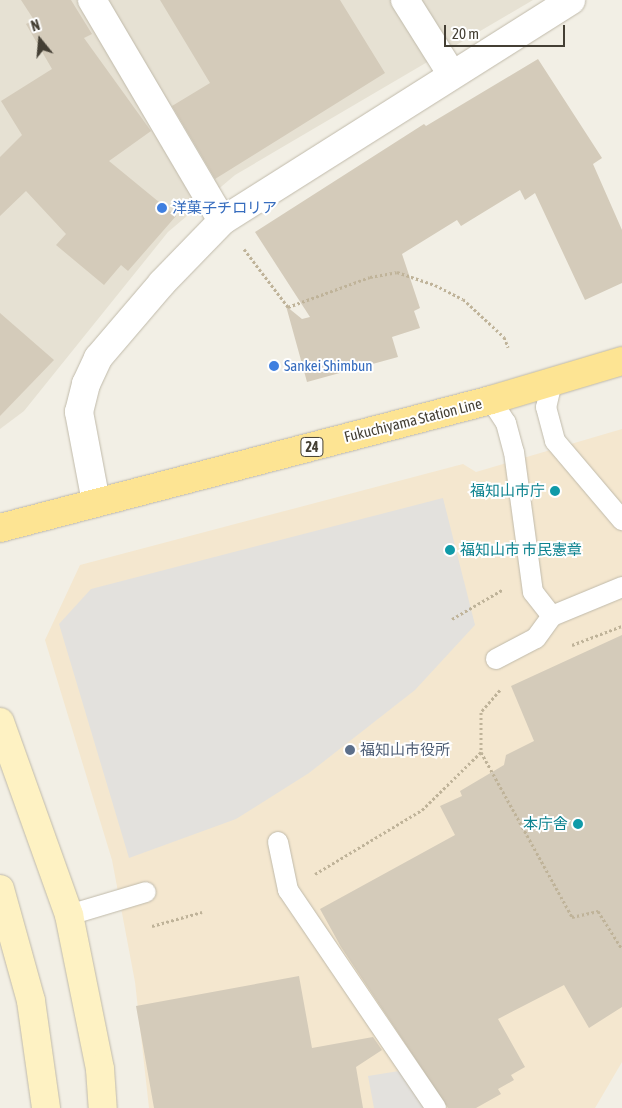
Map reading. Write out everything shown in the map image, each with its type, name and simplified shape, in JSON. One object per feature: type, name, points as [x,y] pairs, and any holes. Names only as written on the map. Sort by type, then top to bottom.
[{"type":"main road","name":"Fukuchiyama Station Line","points":[[0,528],[491,400],[622,361]]},
{"type":"street","points":[[92,0],[222,221]]},
{"type":"street","points":[[405,0],[451,73]]},
{"type":"street","points":[[96,502],[78,412],[86,384],[98,358],[162,283],[222,221],[451,73],[570,0]]},
{"type":"street","points":[[0,722],[69,915],[100,1069],[103,1108]]},
{"type":"street","points":[[0,889],[31,1001],[46,1108]]},
{"type":"lane","points":[[552,382],[546,407],[555,441],[622,520]]},
{"type":"lane","points":[[491,400],[506,423],[514,452],[533,592],[552,616]]},
{"type":"lane","points":[[496,659],[536,638],[552,616],[622,587]]},
{"type":"lane","points":[[278,842],[288,890],[436,1108]]},
{"type":"lane","points":[[69,915],[146,892]]},
{"type":"path","points":[[222,221],[288,307],[370,277],[397,272],[435,285],[463,299],[504,337],[508,347]]},
{"type":"path","points":[[452,619],[508,587]]},
{"type":"path","points":[[562,649],[622,626]]},
{"type":"path","points":[[507,683],[481,712],[481,752],[572,918],[598,911],[622,949]]},
{"type":"path","points":[[288,890],[422,810],[481,752]]},
{"type":"path","points":[[148,927],[202,912]]},
{"type":"shaded area","points":[[0,0],[533,0],[235,175],[168,232],[24,411],[0,429]]},
{"type":"shaded area","name":"福知山市役所","points":[[622,429],[622,1062],[595,1108],[149,1108],[135,982],[112,860],[45,640],[80,565],[463,464],[476,472]]},
{"type":"shaded area","points":[[443,498],[475,625],[415,690],[309,773],[236,819],[129,858],[59,624],[91,589]]},
{"type":"shaded area","points":[[399,1071],[424,1108],[374,1108],[368,1076]]},
{"type":"building","points":[[21,0],[71,0],[92,34],[84,38],[151,131],[109,161],[176,216],[128,271],[121,265],[104,285],[56,245],[66,234],[26,191],[0,216],[0,157],[22,135],[1,101],[52,69],[26,24],[34,20]]},
{"type":"building","points":[[160,0],[340,0],[385,73],[215,179],[172,106],[210,83]]},
{"type":"building","points":[[538,59],[602,158],[593,164],[622,230],[622,283],[585,300],[535,193],[525,200],[520,190],[461,226],[457,220],[402,254],[420,308],[414,311],[420,328],[392,337],[398,357],[307,382],[286,306],[302,319],[310,317],[255,232],[424,124],[426,126]]},
{"type":"building","points":[[0,313],[54,360],[0,416]]},
{"type":"building","points":[[622,635],[622,1007],[589,1028],[564,985],[498,1019],[525,1067],[511,1075],[514,1080],[498,1089],[501,1094],[476,1108],[448,1108],[341,947],[320,909],[455,835],[440,806],[462,796],[460,791],[504,765],[506,755],[534,741],[511,686]]},
{"type":"building","points":[[299,976],[312,1048],[373,1037],[382,1050],[356,1067],[363,1108],[154,1108],[136,1006]]},
{"type":"place","name":"洋菓子チロリア","points":[[162,208]]},
{"type":"place","name":"Sankei Shimbun","points":[[274,366]]},
{"type":"place","name":"福知山市庁","points":[[555,491]]},
{"type":"place","name":"福知山市 市民憲章","points":[[450,550]]},
{"type":"place","name":"福知山市役所","points":[[350,750]]},
{"type":"place","name":"本庁舎","points":[[578,824]]}]
